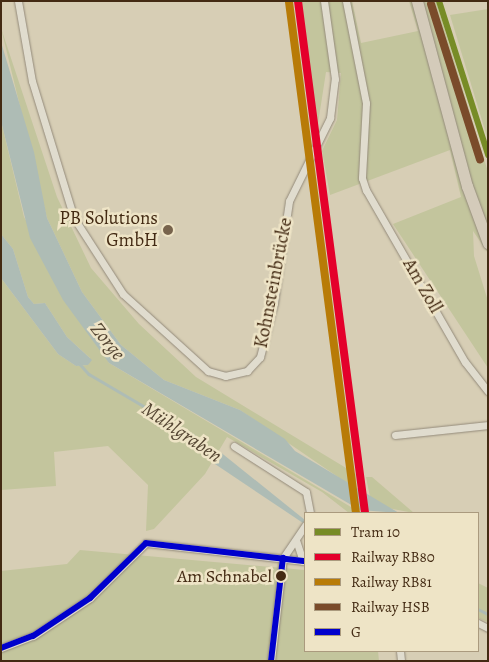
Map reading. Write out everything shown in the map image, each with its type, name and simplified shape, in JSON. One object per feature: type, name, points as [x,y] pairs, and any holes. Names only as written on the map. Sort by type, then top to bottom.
[{"type":"main road","points":[[417,1],[467,186],[488,243]]},
{"type":"street","name":"Kohnsteinbrücke","points":[[18,1],[32,81],[74,218],[123,294],[208,371],[225,376],[247,371],[260,357],[274,303],[289,201],[323,137],[335,87],[324,1]]},
{"type":"street","name":"Am Zoll","points":[[346,1],[366,103],[362,178],[460,353],[488,391]]},
{"type":"street","points":[[395,435],[488,425]]},
{"type":"street","points":[[234,446],[306,492],[310,512]]},
{"type":"street","points":[[271,661],[283,558],[304,528]]},
{"type":"street","points":[[1,648],[33,636],[90,598],[146,543],[304,561],[296,540]]},
{"type":"green space","points":[[300,1],[352,1],[361,43],[418,31],[409,1],[436,1],[488,172],[488,253],[473,231],[474,256],[488,301],[488,368],[393,224],[461,197],[450,150],[330,195],[322,151],[337,120],[341,73],[326,72],[317,130]]},
{"type":"green space","points":[[488,9],[488,140],[450,15]]},
{"type":"green space","points":[[1,28],[57,197],[91,268],[139,324],[196,377],[356,474],[357,490],[240,410],[164,380],[121,345],[82,292],[47,218]]},
{"type":"green space","points":[[1,121],[24,217],[109,363],[359,512],[348,512],[322,492],[227,437],[205,474],[154,529],[146,531],[148,485],[108,446],[54,452],[56,486],[1,490],[1,278],[58,354],[76,366],[88,365],[90,358],[67,337],[45,303],[34,304],[28,297],[13,249],[1,234]]},
{"type":"green space","points":[[366,477],[372,477],[413,512],[382,507],[370,497]]},
{"type":"green space","points":[[80,550],[304,570],[304,652],[378,652],[379,661],[1,661],[1,571],[67,564]]},
{"type":"green space","points":[[479,584],[488,588],[488,622],[479,618]]},
{"type":"water","name":"Zorge","points":[[1,42],[34,152],[47,218],[82,292],[121,345],[164,380],[240,410],[285,439],[295,451],[397,512],[360,510],[109,363],[63,300],[30,238],[1,121]]},
{"type":"water","points":[[1,234],[13,249],[28,297],[34,304],[45,303],[67,337],[92,360],[88,365],[76,366],[58,354],[1,278]]},
{"type":"water","points":[[219,451],[304,519],[304,522],[303,523],[212,462]]},
{"type":"waterway","name":"Mühlgraben","points":[[79,363],[89,374],[193,435],[217,457]]},
{"type":"waterway","points":[[479,610],[488,614]]},
{"type":"tram line","name":"10","points":[[439,1],[488,155]]},
{"type":"rail line","name":"RB80","points":[[298,1],[365,512]]},
{"type":"rail line","name":"RB81","points":[[289,2],[356,512]]},
{"type":"rail line","name":"HSB","points":[[431,4],[480,159]]},
{"type":"transit line","name":"G","points":[[1,648],[33,636],[90,598],[146,543],[304,561]]},
{"type":"transit line","name":"G","points":[[271,661],[283,558]]},
{"type":"place","name":"PB Solutions GmbH","points":[[168,230]]},
{"type":"place","name":"Am Schnabel","points":[[281,576]]}]
